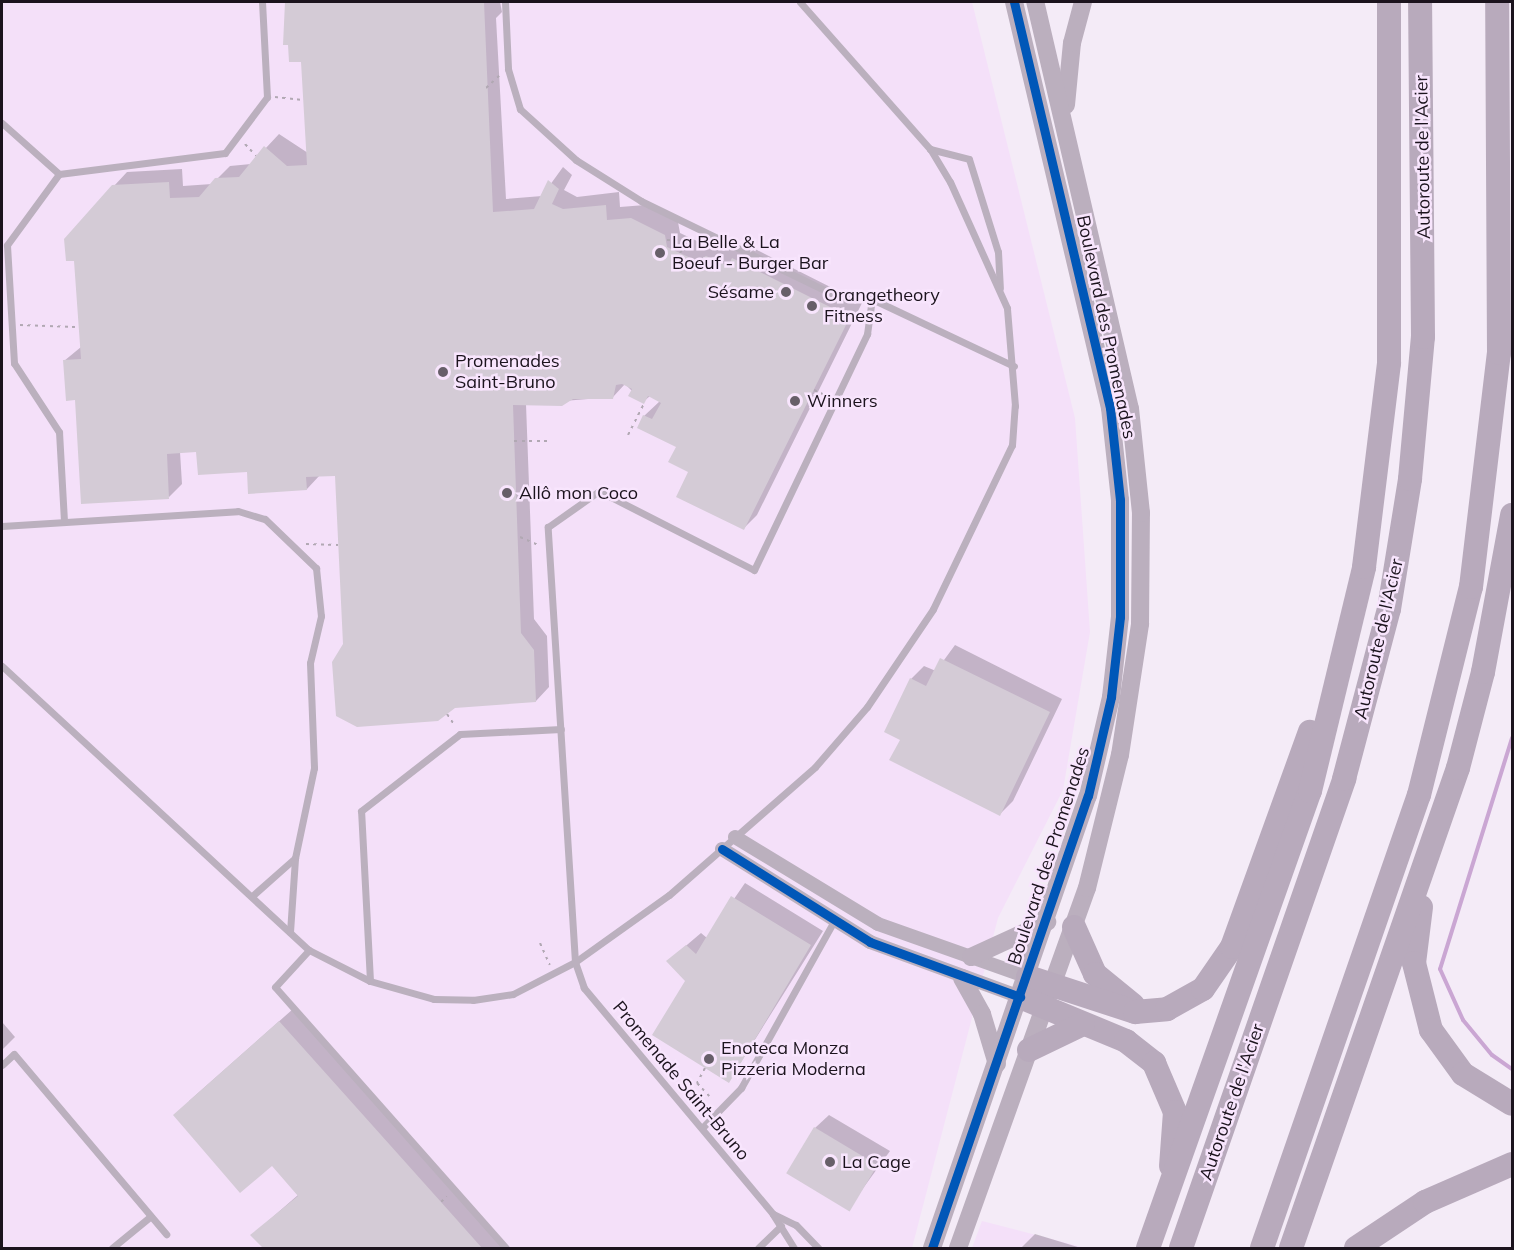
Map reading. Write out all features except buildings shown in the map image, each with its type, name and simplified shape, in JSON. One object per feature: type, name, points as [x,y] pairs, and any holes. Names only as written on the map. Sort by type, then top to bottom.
[{"type":"highway","points":[[1148,1248],[1169,1189],[1195,1128],[1310,791],[1358,594],[1388,386],[1389,2]]},
{"type":"highway","name":"Autoroute de l'Acier","points":[[1181,1248],[1344,779],[1393,588],[1411,471],[1423,337],[1420,2]]},
{"type":"highway","points":[[1263,1248],[1419,795],[1473,577],[1499,353],[1497,2]]},
{"type":"highway","points":[[1291,1248],[1382,980],[1427,866],[1483,672],[1512,515]]},
{"type":"highway","points":[[1024,987],[1053,986],[1119,1009],[1152,1012],[1197,993],[1224,963],[1358,594]]},
{"type":"highway","points":[[1427,866],[1414,946],[1425,1017],[1463,1074],[1512,1104]]},
{"type":"highway","points":[[1074,927],[1106,987],[1152,1012]]},
{"type":"highway","points":[[1024,987],[1044,1008],[1134,1045],[1164,1078],[1175,1121],[1169,1189]]},
{"type":"highway","points":[[1029,1050],[1083,1024]]},
{"type":"highway","points":[[1356,1248],[1411,1209],[1512,1164]]},
{"type":"street","name":"Boulevard des Promenades","points":[[932,1248],[1047,922],[1088,796],[1109,707],[1120,617],[1121,520],[1103,372],[1014,2]]},
{"type":"street","name":"Boulevard des Promenades","points":[[958,1248],[1074,927],[1129,708],[1140,624],[1142,532],[1127,390],[1035,2]]},
{"type":"street","points":[[1066,128],[1070,60],[1083,2]]},
{"type":"street","points":[[735,837],[870,920],[971,957],[1024,987]]},
{"type":"street","points":[[722,849],[834,921],[883,948],[962,978],[1024,987]]},
{"type":"street","points":[[971,957],[1047,922]]},
{"type":"street","points":[[962,978],[982,1014],[997,1064]]},
{"type":"lane","points":[[64,521],[59,432],[14,363],[4,273],[12,237],[59,174],[102,165],[207,159],[225,153],[267,97],[262,2]]},
{"type":"lane","points":[[505,2],[507,69],[520,109],[576,160],[696,228],[828,292],[872,299],[1014,366]]},
{"type":"lane","points":[[2,666],[309,950],[370,981],[434,999],[473,1000],[513,994],[552,974],[575,962],[722,849],[837,743],[928,617],[1012,445],[1014,366],[1007,309],[1000,293],[930,149],[800,2]]},
{"type":"lane","points":[[2,123],[59,174]]},
{"type":"lane","points":[[930,149],[969,159],[998,252],[1000,293]]},
{"type":"lane","points":[[835,400],[867,334],[872,299]]},
{"type":"lane","name":"Promenade Saint-Bruno","points":[[794,1248],[773,1214],[584,988],[575,962],[548,527],[599,491],[754,570],[835,400]]},
{"type":"lane","points":[[2,525],[238,511],[265,519],[316,568],[321,616],[310,663],[316,755],[295,858],[290,932]]},
{"type":"lane","points":[[370,981],[361,811],[460,734],[561,729]]},
{"type":"lane","points":[[252,896],[295,858]]},
{"type":"lane","points":[[702,1128],[741,1088],[834,921]]},
{"type":"lane","points":[[309,950],[275,987],[506,1248]]},
{"type":"lane","points":[[2,1065],[14,1054],[166,1234]]},
{"type":"lane","name":"Promenade Saint-Bruno","points":[[773,1214],[787,1220],[818,1248]]},
{"type":"lane","points":[[112,1248],[151,1216]]},
{"type":"lane","points":[[758,1248],[787,1220]]},
{"type":"path","points":[[486,88],[507,69]]},
{"type":"path","points":[[267,97],[303,100]]},
{"type":"path","points":[[237,136],[256,156]]},
{"type":"path","points":[[680,253],[691,241],[696,228]]},
{"type":"path","points":[[667,240],[691,241]]},
{"type":"path","points":[[10,325],[75,327]]},
{"type":"path","points":[[814,390],[835,400]]},
{"type":"path","points":[[628,435],[644,404]]},
{"type":"path","points":[[514,441],[552,441]]},
{"type":"path","points":[[520,537],[549,551]]},
{"type":"path","points":[[291,544],[338,545]]},
{"type":"path","points":[[447,714],[460,734]]},
{"type":"path","points":[[540,943],[552,974]]},
{"type":"path","points":[[705,1068],[697,1083],[709,1096]]},
{"type":"shaded area","points":[[2,2],[972,2],[1075,418],[1090,632],[1063,790],[998,918],[912,1248],[2,1248]]},
{"type":"shaded area","points":[[982,1221],[1086,1248],[972,1248]]},
{"type":"waterway","points":[[1512,738],[1440,969],[1463,1020],[1492,1055],[1512,1069]]},
{"type":"cycle path","points":[[932,1248],[1088,796],[1111,697],[1120,617],[1120,500],[1110,408],[1014,2]]},
{"type":"cycle path","points":[[722,849],[870,942],[1020,997]]},
{"type":"place","name":"La Belle & La Boeuf - Burger Bar","points":[[660,253]]},
{"type":"place","name":"Sésame","points":[[786,292]]},
{"type":"place","name":"Orangetheory Fitness","points":[[812,306]]},
{"type":"place","name":"Promenades Saint-Bruno","points":[[443,372]]},
{"type":"place","name":"Winners","points":[[795,401]]},
{"type":"place","name":"Allô mon Coco","points":[[507,493]]},
{"type":"place","name":"Enoteca Monza Pizzeria Moderna","points":[[709,1059]]},
{"type":"place","name":"La Cage","points":[[830,1162]]}]
